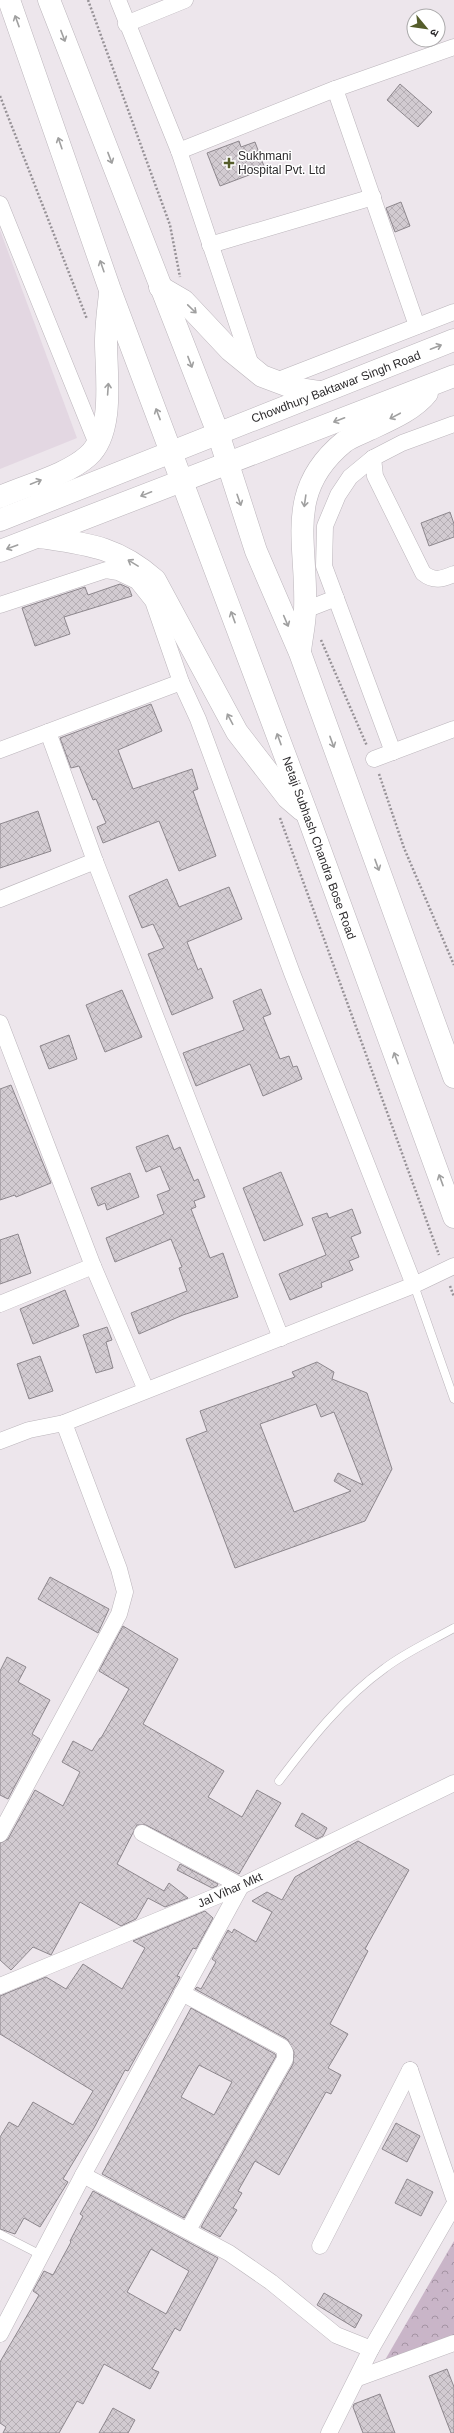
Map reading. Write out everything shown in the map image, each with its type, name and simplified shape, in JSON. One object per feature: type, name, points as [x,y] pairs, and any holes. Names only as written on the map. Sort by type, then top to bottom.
[{"type":"main road","name":"Netaji Subhash Chandra Bose Road","points":[[9,0],[110,290],[172,450],[454,1217]]},
{"type":"main road","points":[[49,0],[218,433],[226,463],[256,551],[300,653],[454,1077]]},
{"type":"main road","points":[[160,287],[184,301],[230,350],[262,376],[294,388],[322,392]]},
{"type":"main road","points":[[0,497],[71,468],[89,456],[97,444],[103,429],[109,387],[106,342],[110,290]]},
{"type":"main road","name":"Chowdhury Baktawar Singh Road","points":[[0,520],[172,450],[454,340]]},
{"type":"main road","points":[[0,551],[41,537],[182,479],[445,379]]},
{"type":"main road","points":[[300,653],[305,610],[302,529],[306,493],[312,478],[330,454],[347,440],[400,414],[424,398],[445,379]]},
{"type":"main road","points":[[41,537],[113,551],[138,565],[155,580],[237,732],[288,798],[307,814]]},
{"type":"street","points":[[118,0],[126,24],[179,151],[252,368]]},
{"type":"street","points":[[126,24],[185,0]]},
{"type":"street","points":[[179,151],[335,89],[454,47]]},
{"type":"street","points":[[335,89],[417,326]]},
{"type":"street","points":[[210,245],[373,197]]},
{"type":"street","points":[[0,204],[97,444]]},
{"type":"street","points":[[276,381],[454,312]]},
{"type":"street","points":[[393,752],[324,566],[325,526],[338,495],[350,477],[373,458],[402,442],[454,424]]},
{"type":"street","points":[[373,458],[375,476],[423,573],[430,579],[440,580],[454,574]]},
{"type":"street","points":[[0,605],[106,570],[126,575],[137,581],[153,601],[181,682],[198,719],[292,973],[414,1285]]},
{"type":"street","points":[[305,610],[336,598]]},
{"type":"street","points":[[0,750],[181,682]]},
{"type":"street","points":[[374,759],[454,728]]},
{"type":"street","points":[[48,732],[95,861],[282,1338]]},
{"type":"street","points":[[0,899],[95,861]]},
{"type":"street","points":[[0,1023],[93,1266],[146,1390]]},
{"type":"street","points":[[0,1304],[93,1266]]},
{"type":"street","points":[[0,1442],[28,1430],[64,1423],[282,1338],[414,1285],[449,1269]]},
{"type":"street","points":[[0,1834],[119,1614],[125,1592],[119,1570],[64,1423]]},
{"type":"street","name":"Jal Vihar Mkt","points":[[4,1979],[241,1886],[454,1783]]},
{"type":"street","points":[[0,2334],[83,2175],[241,1886],[142,1833]]},
{"type":"street","points":[[182,1993],[282,2047],[285,2052],[285,2059],[188,2230]]},
{"type":"street","points":[[320,2246],[410,2070],[454,2198]]},
{"type":"street","points":[[83,2175],[229,2253],[271,2282],[336,2335],[371,2349]]},
{"type":"street","points":[[329,2433],[358,2378],[371,2349],[454,2205]]},
{"type":"street","points":[[358,2378],[454,2343]]},
{"type":"lane","points":[[414,1285],[454,1399]]},
{"type":"lane","points":[[279,1781],[322,1726],[349,1698],[385,1667],[454,1628]]},
{"type":"lane","points":[[0,2234],[41,2255]]},
{"type":"path","points":[[88,0],[170,225],[184,301]]},
{"type":"path","points":[[0,96],[89,326]]},
{"type":"path","points":[[320,638],[374,759],[404,848],[454,965]]},
{"type":"path","points":[[278,811],[449,1269],[454,1297]]},
{"type":"shaded area","points":[[0,230],[77,438],[0,469]]},
{"type":"green space","points":[[454,2241],[454,2335],[385,2360]]},
{"type":"building","points":[[400,84],[432,112],[418,127],[387,100]]},
{"type":"building","points":[[239,141],[241,147],[255,142],[265,169],[220,186],[207,153]]},
{"type":"building","points":[[401,202],[410,226],[395,232],[386,208]]},
{"type":"building","points":[[450,512],[454,524],[454,537],[429,546],[421,523]]},
{"type":"building","points":[[120,584],[129,588],[132,596],[64,617],[70,634],[35,646],[22,608],[85,587],[88,595]]},
{"type":"building","points":[[151,704],[162,731],[118,750],[133,789],[192,769],[198,789],[193,791],[216,856],[179,871],[159,821],[103,843],[97,827],[106,823],[96,799],[93,800],[79,766],[71,768],[60,738]]},
{"type":"building","points":[[38,811],[51,851],[0,868],[0,824]]},
{"type":"building","points":[[167,879],[179,907],[229,887],[242,919],[187,942],[198,970],[201,968],[213,998],[172,1015],[148,954],[164,948],[153,924],[142,928],[129,896]]},
{"type":"building","points":[[261,989],[271,1014],[263,1017],[280,1059],[289,1056],[293,1067],[297,1066],[302,1079],[263,1096],[250,1064],[196,1086],[183,1053],[244,1030],[233,1001]]},
{"type":"building","points":[[122,990],[142,1037],[105,1052],[86,1005]]},
{"type":"building","points":[[69,1035],[77,1059],[49,1069],[40,1046]]},
{"type":"building","points":[[11,1085],[51,1183],[16,1197],[15,1195],[0,1200],[0,1089]]},
{"type":"building","points":[[168,1135],[174,1150],[180,1147],[194,1181],[198,1179],[205,1197],[194,1201],[196,1207],[191,1209],[210,1258],[223,1253],[238,1297],[183,1315],[139,1334],[131,1313],[187,1291],[179,1268],[182,1267],[171,1239],[115,1262],[106,1238],[164,1214],[157,1195],[170,1190],[160,1166],[146,1172],[136,1147]]},
{"type":"building","points":[[281,1172],[303,1225],[264,1241],[243,1188]]},
{"type":"building","points":[[130,1173],[139,1197],[107,1210],[105,1203],[98,1206],[91,1188]]},
{"type":"building","points":[[352,1209],[361,1233],[351,1237],[359,1257],[349,1261],[353,1270],[321,1283],[322,1287],[290,1300],[279,1274],[326,1255],[312,1218],[327,1213],[329,1218]]},
{"type":"building","points":[[18,1234],[31,1273],[0,1284],[0,1240]]},
{"type":"building","points":[[65,1290],[79,1326],[33,1344],[20,1309]]},
{"type":"building","points":[[107,1327],[112,1340],[106,1342],[113,1368],[96,1373],[83,1335]]},
{"type":"building","points":[[40,1356],[53,1391],[29,1399],[17,1364]]},
{"type":"building","points":[[317,1362],[334,1372],[332,1379],[367,1393],[392,1469],[365,1521],[235,1568],[186,1439],[207,1431],[200,1411],[295,1377],[292,1372]],"holes":[[[316,1404],[321,1417],[334,1412],[363,1485],[338,1473],[334,1481],[351,1491],[294,1512],[260,1424]]]},
{"type":"building","points":[[50,1577],[109,1609],[98,1633],[38,1599]]},
{"type":"building","points":[[123,1626],[178,1659],[143,1724],[224,1771],[208,1797],[242,1817],[257,1790],[281,1803],[239,1874],[146,1825],[137,1825],[117,1864],[164,1891],[169,1883],[188,1898],[165,1907],[148,1898],[136,1919],[121,1926],[80,1902],[51,1955],[33,1947],[11,1970],[0,1960],[0,1843],[8,1839],[35,1790],[63,1806],[80,1772],[62,1762],[73,1741],[92,1751],[129,1689],[99,1671]]},
{"type":"building","points":[[7,1657],[26,1667],[18,1682],[50,1700],[32,1734],[40,1739],[8,1799],[0,1795],[0,1671]]},
{"type":"building","points":[[302,1813],[327,1828],[323,1836],[317,1839],[295,1826]]},
{"type":"building","points":[[358,1841],[409,1870],[365,1949],[368,1951],[330,2024],[348,2034],[328,2068],[341,2075],[331,2094],[326,2092],[279,2175],[255,2161],[238,2191],[242,2193],[233,2208],[237,2210],[220,2237],[201,2227],[293,2064],[294,2052],[287,2039],[195,1989],[197,1987],[201,1989],[216,1962],[212,1959],[228,1930],[232,1933],[234,1929],[256,1942],[272,1912],[252,1901],[267,1892],[282,1900],[295,1877]]},
{"type":"building","points":[[180,1864],[218,1884],[217,1886],[212,1888],[177,1870]]},
{"type":"building","points":[[205,1911],[213,1918],[196,1949],[193,1948],[177,1976],[180,1977],[128,2071],[125,2070],[94,2128],[63,2179],[68,2182],[40,2227],[24,2218],[15,2234],[0,2229],[0,2137],[9,2122],[18,2127],[33,2102],[73,2125],[93,2091],[0,2034],[0,1996],[46,1977],[66,1989],[83,1964],[122,1989],[145,1948],[133,1941]]},
{"type":"building","points":[[191,2008],[275,2054],[276,2056],[184,2218],[102,2174]],"holes":[[[199,2065],[232,2082],[214,2115],[181,2097]]]},
{"type":"building","points":[[396,2123],[420,2136],[407,2162],[382,2149]]},
{"type":"building","points":[[407,2179],[433,2192],[421,2216],[395,2203]]},
{"type":"building","points":[[93,2191],[218,2258],[180,2331],[175,2328],[152,2369],[159,2372],[150,2389],[104,2364],[83,2404],[77,2401],[59,2433],[3,2433],[6,2427],[0,2423],[0,2362],[39,2295],[33,2291],[44,2271],[53,2275],[71,2242],[70,2241],[83,2216],[80,2214]],"holes":[[[151,2249],[189,2271],[166,2314],[127,2292]]]},
{"type":"building","points":[[324,2293],[362,2315],[355,2328],[317,2305]]},
{"type":"building","points":[[447,2369],[454,2387],[454,2433],[451,2433],[429,2376]]},
{"type":"building","points":[[380,2394],[395,2433],[363,2433],[353,2407],[354,2404]]},
{"type":"building","points":[[113,2408],[135,2420],[128,2433],[99,2433]]},
{"type":"place","name":"Sukhmani Hospital Pvt. Ltd","points":[[229,163]]}]
